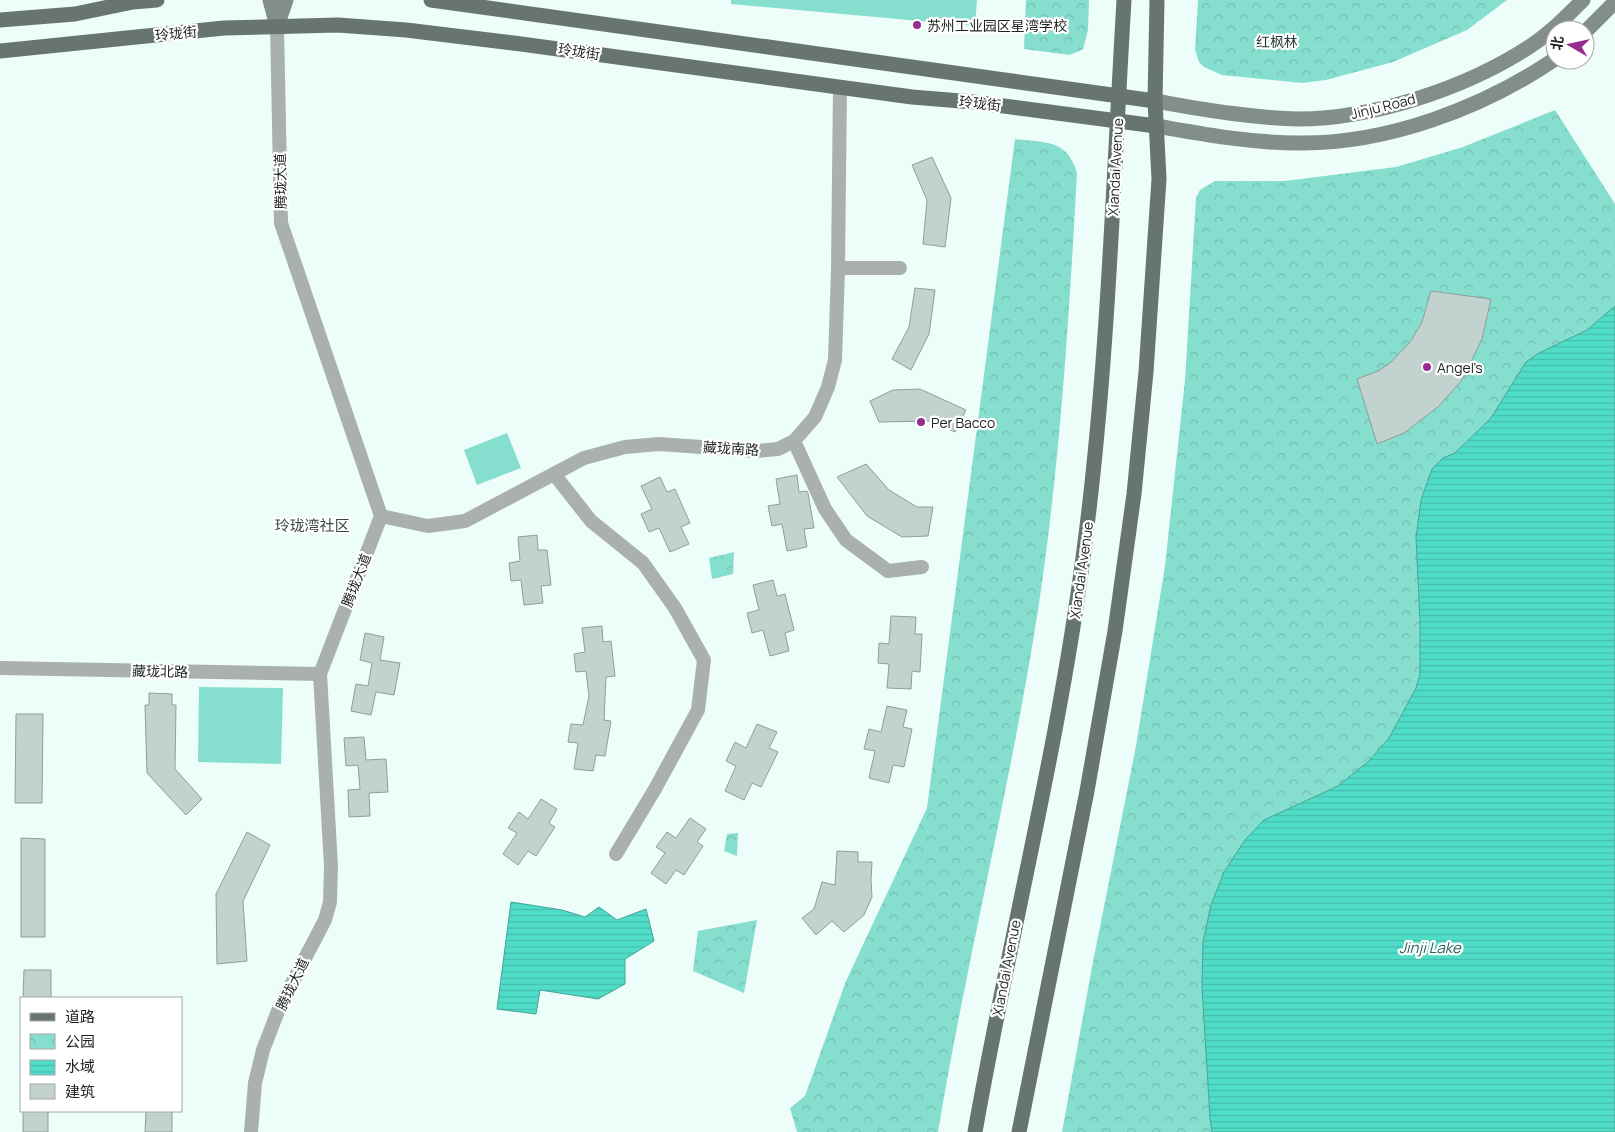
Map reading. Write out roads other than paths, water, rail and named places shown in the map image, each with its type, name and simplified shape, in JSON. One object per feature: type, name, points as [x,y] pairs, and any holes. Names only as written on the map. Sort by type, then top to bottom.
[{"type":"main road","points":[[0,20],[75,14],[133,2],[157,0]]},
{"type":"main road","points":[[270,0],[277,26]]},
{"type":"main road","points":[[277,26],[286,0]]},
{"type":"main road","name":"玲珑街","points":[[430,0],[1154,101]]},
{"type":"main road","name":"Xiandai Avenue","points":[[975,1132],[1008,957],[1045,781],[1084,551],[1099,416],[1110,270],[1124,0]]},
{"type":"main road","points":[[1019,1132],[1086,791],[1115,631],[1134,494],[1146,372],[1159,179],[1154,101],[1157,0]]},
{"type":"main road","name":"Jinju Road","points":[[1154,101],[1240,115],[1279,118],[1317,118],[1371,110],[1442,89],[1504,62],[1541,39],[1583,0]]},
{"type":"main road","points":[[1595,22],[1615,2]]},
{"type":"main road","name":"玲珑街","points":[[0,51],[224,28],[338,25],[406,30],[1156,126]]},
{"type":"main road","name":"Jinju Road","points":[[1156,126],[1215,136],[1278,142],[1319,142],[1355,138],[1411,125],[1451,112],[1514,84],[1545,65]]},
{"type":"street","name":"腾珑大道","points":[[251,1132],[255,1083],[264,1050],[280,1006],[325,920],[330,902],[331,866],[320,674],[381,516],[281,223],[277,26]]},
{"type":"street","name":"藏珑南路","points":[[381,516],[428,526],[465,521],[584,458],[625,447],[659,444],[757,451],[778,448],[794,441],[815,417],[828,387],[835,360],[840,87]]},
{"type":"street","points":[[838,268],[900,268]]},
{"type":"street","points":[[794,441],[825,509],[846,540],[888,571],[922,567]]},
{"type":"street","points":[[554,474],[591,520],[643,563],[675,608],[704,660],[698,710],[655,789],[616,854]]},
{"type":"street","name":"藏珑北路","points":[[0,668],[320,674]]},
{"type":"water","name":"Jinji Lake","points":[[1615,306],[1615,1132],[1212,1132],[1202,987],[1203,942],[1211,905],[1224,872],[1245,840],[1264,820],[1338,786],[1369,761],[1389,738],[1416,688],[1420,674],[1420,621],[1416,538],[1421,500],[1432,469],[1443,458],[1455,453],[1491,418],[1526,362],[1539,353],[1587,330]]},
{"type":"water","points":[[511,902],[562,910],[585,917],[599,907],[617,920],[646,909],[654,941],[625,959],[625,984],[598,999],[540,990],[536,1014],[497,1009]]},
{"type":"place","name":"苏州工业园区星湾学校","points":[[917,25]]},
{"type":"place","name":"Angel's","points":[[1427,367]]},
{"type":"place","name":"Per Bacco","points":[[921,422]]},
{"type":"district","name":"玲珑湾社区","points":[[312,525]]},
{"type":"park label","name":"红枫林","points":[[1277,41]]}]
